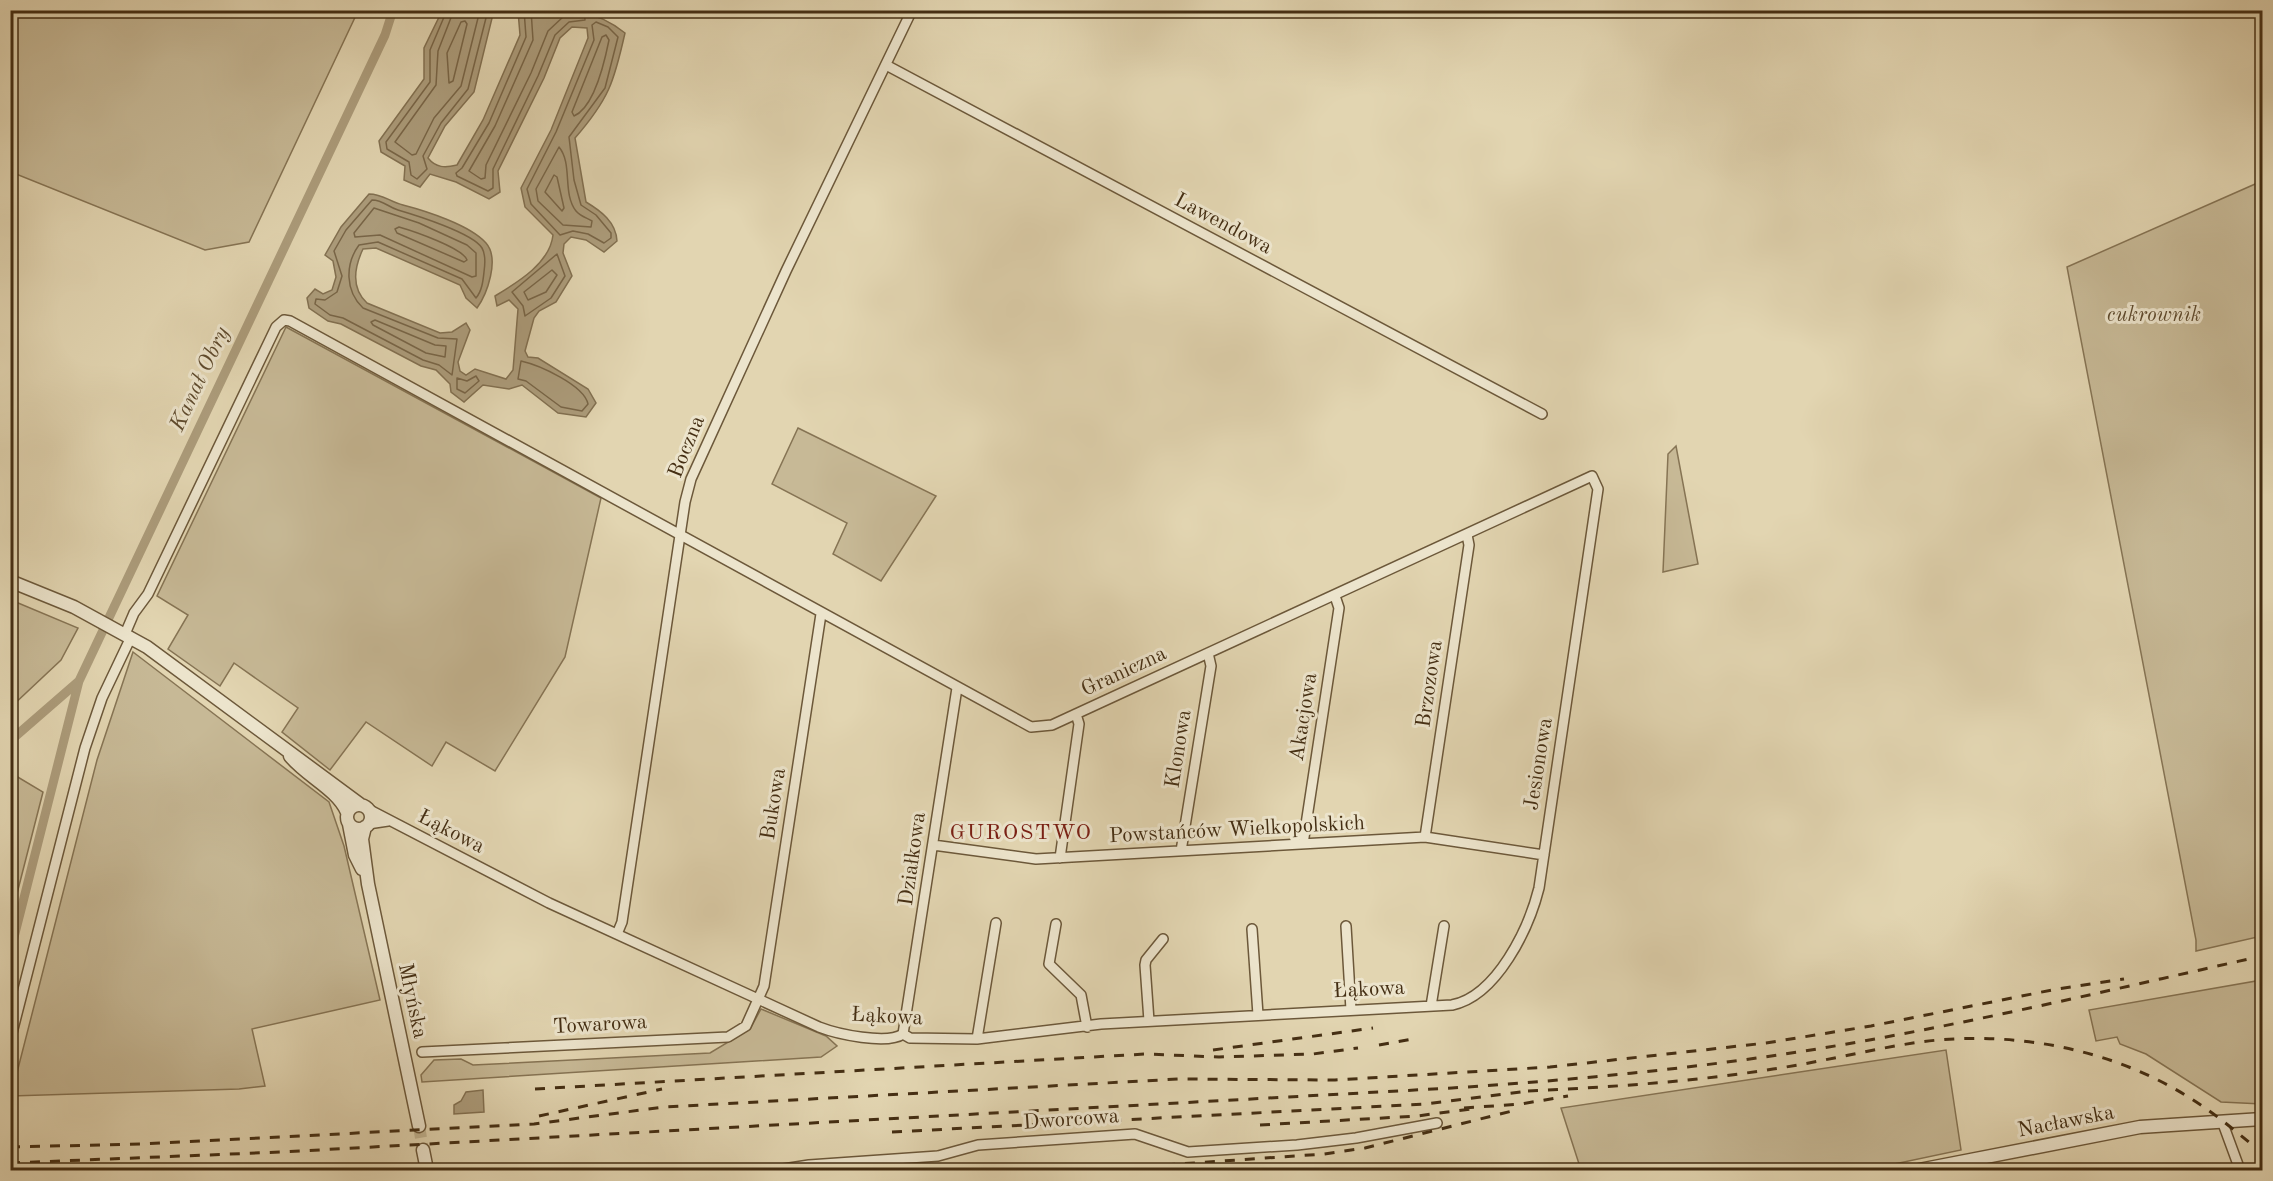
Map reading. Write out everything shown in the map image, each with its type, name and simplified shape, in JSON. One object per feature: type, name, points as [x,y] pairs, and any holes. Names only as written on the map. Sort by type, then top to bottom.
[{"type":"street","name":"Boczna","points":[[616,934],[622,922],[680,536],[691,479],[702,450],[912,10]]},
{"type":"street","name":"Lawendowa","points":[[886,65],[1542,414]]},
{"type":"street","name":"Graniczna","points":[[126,634],[134,613],[148,594],[280,321],[290,321],[602,490],[821,614],[1031,727],[1052,725],[1592,476]]},
{"type":"street","name":"Jesionowa","points":[[1431,1006],[1462,1002],[1503,966],[1529,921],[1544,855],[1598,489],[1592,476]]},
{"type":"street","name":"Brzozowa","points":[[1425,837],[1469,545],[1467,535]]},
{"type":"street","name":"Łąkowa","points":[[10,581],[89,614],[126,634],[364,807],[388,821],[520,889],[834,1033],[896,1038],[903,1034],[910,1038],[977,1039],[1149,1021],[1431,1006]]},
{"type":"street","name":"Akacjowa","points":[[1303,844],[1339,608],[1335,596]]},
{"type":"street","name":"Bukowa","points":[[759,999],[764,986],[821,614]]},
{"type":"street","points":[[12,1033],[85,748],[126,634]]},
{"type":"street","name":"Klonowa","points":[[1181,851],[1211,666],[1208,654]]},
{"type":"street","name":"Działkowa","points":[[903,1034],[957,688]]},
{"type":"street","points":[[1060,858],[1079,724],[1076,714]]},
{"type":"street","name":"Łąkowa","points":[[281,746],[301,769],[333,794],[348,818]]},
{"type":"street","points":[[352,806],[364,807],[371,816],[366,826],[356,828],[348,818],[352,806]]},
{"type":"street","name":"Młyńska","points":[[348,818],[356,855],[369,884]]},
{"type":"street","name":"Łąkowa","points":[[366,826],[388,821]]},
{"type":"street","name":"Młyńska","points":[[366,826],[362,839],[369,884],[419,1126]]},
{"type":"street","name":"Powstańców Wielkopolskich","points":[[933,845],[1008,857],[1060,858],[1425,837],[1544,855]]},
{"type":"street","points":[[977,1039],[996,923]]},
{"type":"street","points":[[1056,924],[1049,964],[1081,995],[1087,1027]]},
{"type":"street","points":[[1346,926],[1352,1010]]},
{"type":"street","points":[[1431,1006],[1444,926]]},
{"type":"street","points":[[1252,929],[1258,1015]]},
{"type":"street","points":[[1149,1021],[1145,965],[1146,960],[1163,939]]},
{"type":"street","name":"Towarowa","points":[[422,1052],[728,1037],[746,1026],[759,999]]},
{"type":"street","name":"Nacławska","points":[[1919,1170],[2139,1127],[2262,1119]]},
{"type":"street","points":[[2222,1121],[2240,1170]]},
{"type":"street","name":"Dworcowa","points":[[777,1170],[809,1165],[938,1156],[978,1145],[1135,1134],[1188,1152],[1297,1145],[1356,1138],[1437,1123]]},
{"type":"street","points":[[423,1150],[427,1170]]},
{"type":"green space","points":[[10,11],[358,11],[249,242],[205,250],[11,172]]},
{"type":"green space","name":"cukrownik","points":[[2262,181],[2262,936],[2196,951],[2196,940],[2067,267]]},
{"type":"green space","points":[[286,327],[601,498],[565,657],[495,771],[446,742],[432,766],[366,722],[330,770],[282,732],[298,708],[234,663],[220,686],[168,649],[188,615],[157,596]]},
{"type":"green space","points":[[798,428],[936,496],[881,581],[833,554],[847,523],[772,484]]},
{"type":"green space","points":[[1676,446],[1698,564],[1663,572],[1668,454]]},
{"type":"green space","points":[[11,600],[78,628],[61,660],[11,707]]},
{"type":"green space","points":[[133,652],[329,802],[344,846],[380,1000],[252,1029],[265,1086],[239,1089],[11,1096],[97,760]]},
{"type":"green space","points":[[11,773],[43,792],[11,917]]},
{"type":"green space","points":[[2262,980],[2262,1104],[2221,1102],[2146,1054],[2120,1044],[2117,1037],[2096,1041],[2089,1010]]},
{"type":"green space","points":[[761,1009],[826,1036],[837,1046],[821,1057],[422,1082],[421,1075],[434,1060],[461,1059],[473,1065],[710,1053],[750,1029]]},
{"type":"green space","points":[[1946,1050],[1961,1150],[1866,1170],[1581,1170],[1561,1108]]},
{"type":"water","points":[[561,10],[586,13],[599,17],[625,33],[609,89],[596,112],[575,138],[586,202],[602,213],[611,223],[617,241],[604,252],[586,240],[571,237],[564,244],[563,253],[572,276],[556,302],[539,311],[534,318],[525,351],[528,357],[538,358],[588,389],[596,403],[586,417],[558,413],[522,385],[509,389],[483,385],[464,402],[451,392],[450,384],[436,370],[421,366],[341,324],[328,321],[309,308],[307,298],[315,289],[323,294],[332,290],[336,277],[333,261],[325,255],[341,227],[369,194],[378,195],[398,204],[447,219],[470,230],[486,243],[492,258],[492,267],[488,286],[477,308],[466,298],[460,285],[376,248],[363,249],[356,270],[356,284],[362,297],[367,303],[440,333],[452,332],[466,323],[470,330],[458,362],[460,371],[466,375],[475,369],[506,379],[513,370],[518,309],[509,300],[497,306],[495,296],[532,271],[551,245],[553,235],[525,207],[521,188],[551,130],[588,38],[587,28],[572,27],[560,38],[544,78],[498,171],[500,192],[489,199],[456,182],[430,174],[420,187],[404,180],[405,166],[381,152],[379,141],[424,79],[424,48],[442,11],[503,11],[493,14],[474,92],[445,126],[428,158],[434,164],[449,167],[457,165],[483,120],[520,35],[518,11]]},
{"type":"water","points":[[483,1090],[484,1112],[454,1114],[454,1105],[461,1101],[466,1092]]},
{"type":"waterway","name":"Kanał Obry","points":[[10,741],[79,681],[385,35],[393,10]]},
{"type":"waterway","points":[[10,953],[79,681]]},
{"type":"tunnel","points":[[419,1126],[423,1150]]},
{"type":"railway","points":[[10,1163],[281,1152],[1452,1088],[1605,1076],[1757,1058],[1909,1033],[2262,956]]},
{"type":"railway","points":[[10,1147],[141,1144],[534,1124],[664,1107],[1179,1079],[1335,1080],[1550,1067],[1766,1043],[1871,1026],[2057,989],[2124,979]]},
{"type":"railway","points":[[1213,1050],[1373,1028]]},
{"type":"railway","points":[[1379,1045],[1418,1038]]},
{"type":"railway","points":[[1528,1091],[1620,1086],[1743,1074],[1920,1042],[1955,1039],[2025,1041],[2094,1055],[2127,1066],[2159,1081],[2209,1111],[2262,1153]]},
{"type":"railway","points":[[535,1089],[1145,1054],[1219,1057],[1313,1054],[1358,1048]]},
{"type":"railway","points":[[539,1116],[662,1089]]},
{"type":"railway","points":[[892,1132],[1426,1104],[1528,1091]]},
{"type":"railway","points":[[1464,1108],[1521,1104],[1568,1096]]},
{"type":"railway","points":[[1260,1125],[1417,1116],[1471,1109]]},
{"type":"railway","points":[[1165,1165],[1324,1154],[1365,1148],[1516,1110]]},
{"type":"district","name":"GUROSTWO","points":[[1021,833]]}]
